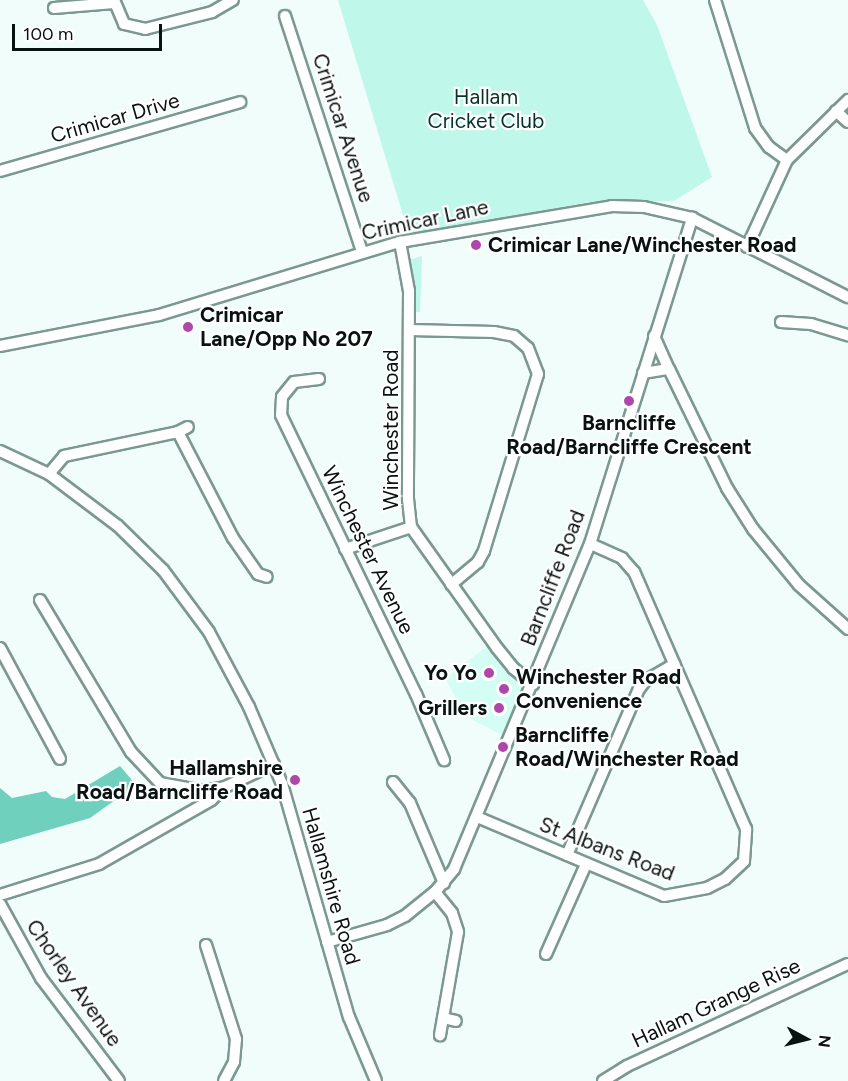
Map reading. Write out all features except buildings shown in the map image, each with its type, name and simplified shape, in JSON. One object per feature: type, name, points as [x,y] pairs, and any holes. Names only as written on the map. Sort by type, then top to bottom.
[{"type":"street","points":[[54,8],[114,1],[124,24],[145,29],[212,12],[234,0]]},
{"type":"street","points":[[715,0],[755,128],[769,147],[787,160]]},
{"type":"street","name":"Crimicar Avenue","points":[[285,16],[362,252]]},
{"type":"street","points":[[747,247],[787,160],[848,100]]},
{"type":"street","name":"Crimicar Drive","points":[[0,171],[240,102]]},
{"type":"street","points":[[836,111],[848,122]]},
{"type":"street","name":"Crimicar Lane","points":[[0,346],[167,312],[400,242],[612,206],[644,207],[692,218],[848,297]]},
{"type":"street","name":"Barncliffe Road","points":[[327,942],[387,925],[435,892],[444,883],[477,817],[590,544],[692,218]]},
{"type":"street","name":"Winchester Road","points":[[400,242],[409,291],[408,499],[411,527],[450,585],[513,668],[533,684]]},
{"type":"street","points":[[781,322],[811,324],[848,335]]},
{"type":"street","points":[[410,330],[494,332],[514,336],[528,348],[538,375],[484,551],[478,562],[450,585]]},
{"type":"street","points":[[654,336],[727,488],[753,529],[799,585],[848,629]]},
{"type":"street","points":[[643,373],[669,369]]},
{"type":"street","name":"Winchester Avenue","points":[[318,379],[294,382],[282,397],[281,415],[444,760]]},
{"type":"street","points":[[49,474],[64,456],[183,430],[233,538],[258,574],[267,577]]},
{"type":"street","name":"Hallamshire Road","points":[[0,451],[49,474],[118,526],[182,594],[232,673],[274,764],[349,1017],[376,1081]]},
{"type":"street","points":[[345,549],[411,527]]},
{"type":"street","name":"St Albans Road","points":[[477,817],[586,864],[673,897],[725,879],[744,861],[746,829],[675,664],[628,563],[590,544]]},
{"type":"street","points":[[39,600],[131,752],[148,774],[174,789],[203,791],[225,786],[274,764]]},
{"type":"street","points":[[1,648],[60,759]]},
{"type":"street","points":[[567,855],[639,689],[645,681],[675,664]]},
{"type":"street","points":[[393,782],[410,803],[444,883]]},
{"type":"street","points":[[0,895],[99,864],[200,806],[225,786]]},
{"type":"street","points":[[200,806],[203,791]]},
{"type":"street","points":[[546,954],[586,864]]},
{"type":"street","points":[[435,892],[452,913],[458,932],[440,1035]]},
{"type":"street","name":"Chorley Avenue","points":[[0,904],[41,978],[119,1081]]},
{"type":"street","points":[[206,945],[236,1040],[234,1062],[224,1081]]},
{"type":"street","name":"Hallam Grange Rise","points":[[603,1081],[627,1066],[848,964]]},
{"type":"street","points":[[443,1018],[456,1021]]},
{"type":"shaded area","points":[[493,642],[533,684],[510,739],[465,716],[445,678]]},
{"type":"green space","name":"Hallam Cricket Club","points":[[338,0],[643,0],[657,25],[712,177],[674,201],[590,202],[409,235]]},
{"type":"green space","points":[[422,256],[420,312],[415,312],[409,260]]},
{"type":"green space","points":[[120,766],[136,785],[90,818],[0,844],[0,788],[12,798],[46,791],[52,797],[65,799]]},
{"type":"place","name":"Crimicar Lane/Winchester Road","points":[[476,245]]},
{"type":"place","name":"Crimicar Lane/Opp No 207","points":[[188,327]]},
{"type":"place","name":"Barncliffe Road/Barncliffe Crescent","points":[[629,401]]},
{"type":"place","name":"Yo Yo","points":[[489,673]]},
{"type":"place","name":"Winchester Road Convenience","points":[[504,689]]},
{"type":"place","name":"Grillers","points":[[499,708]]},
{"type":"place","name":"Barncliffe Road/Winchester Road","points":[[503,747]]},
{"type":"place","name":"Hallamshire Road/Barncliffe Road","points":[[295,780]]}]
